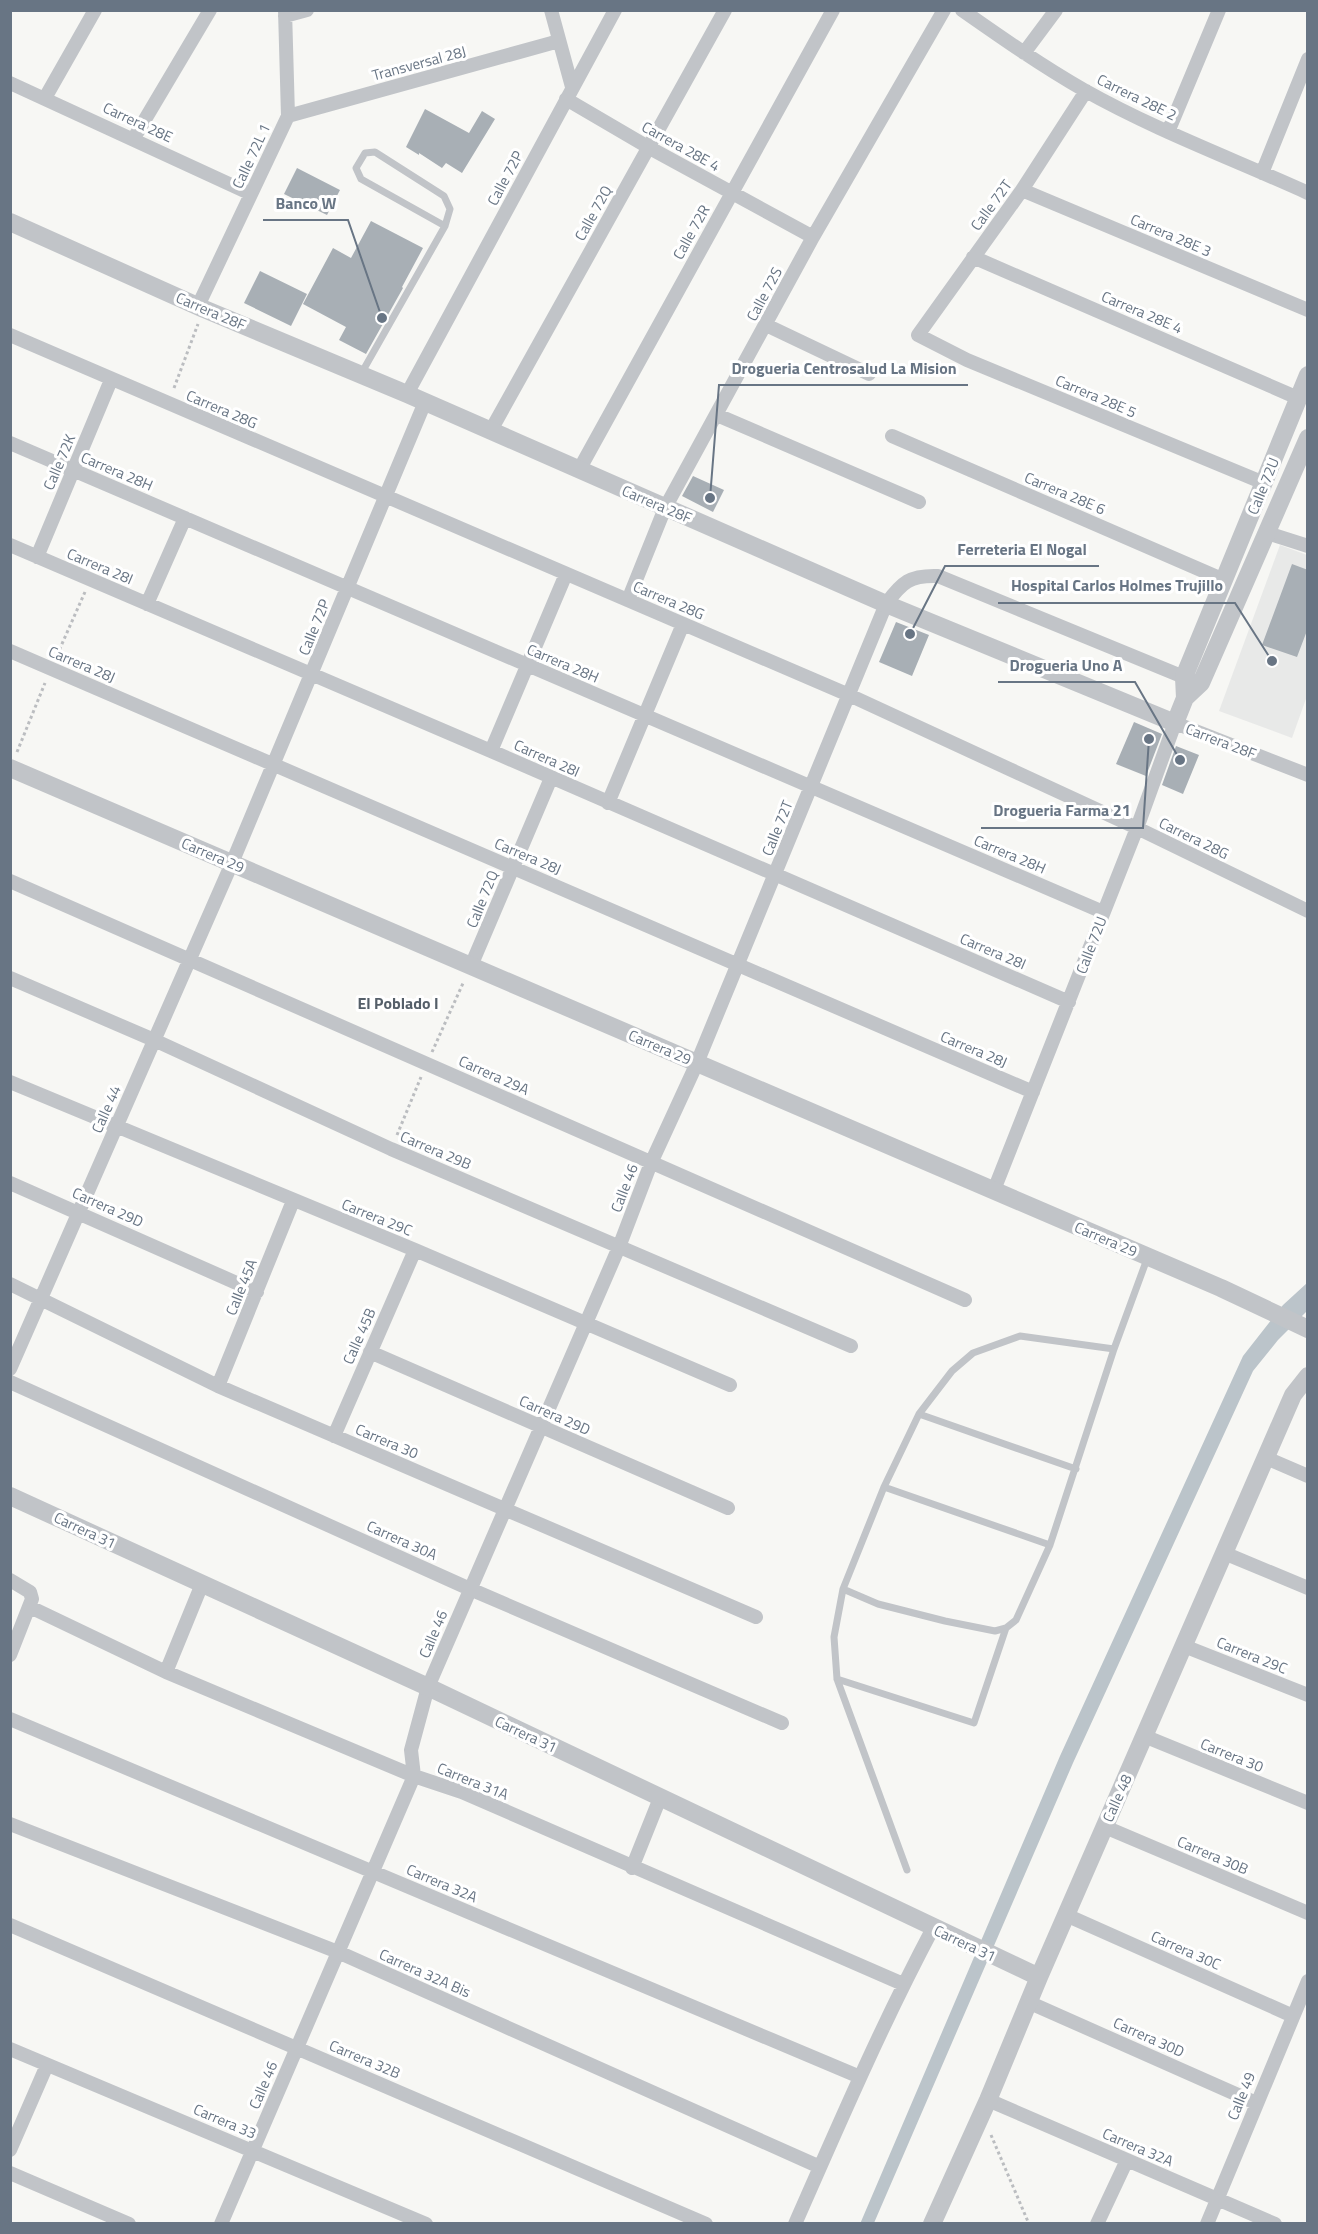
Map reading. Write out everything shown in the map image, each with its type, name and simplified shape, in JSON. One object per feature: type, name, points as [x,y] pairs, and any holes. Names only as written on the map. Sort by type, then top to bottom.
[{"type":"street","points":[[45,98],[95,10]]},
{"type":"street","points":[[134,138],[210,10]]},
{"type":"street","points":[[285,13],[307,10]]},
{"type":"street","points":[[551,10],[569,93]]},
{"type":"street","name":"Calle 72P","points":[[407,394],[615,10]]},
{"type":"street","name":"Calle 72Q","points":[[490,432],[725,10]]},
{"type":"street","name":"Calle 72R","points":[[579,470],[833,10]]},
{"type":"street","name":"Calle 72S","points":[[628,600],[665,507],[813,237],[944,10]]},
{"type":"street","name":"Carrera 28E 2","points":[[962,10],[1024,53],[1086,91],[1168,132],[1308,194]]},
{"type":"street","points":[[1024,53],[1056,10]]},
{"type":"street","points":[[1168,132],[1219,10]]},
{"type":"street","name":"Calle 72L 1","points":[[201,307],[288,116],[285,13]]},
{"type":"street","name":"Transversal 28J","points":[[288,116],[559,41]]},
{"type":"street","points":[[1262,172],[1308,59]]},
{"type":"street","name":"Carrera 28E","points":[[10,83],[252,194]]},
{"type":"street","name":"Calle 72T","points":[[918,335],[1022,190],[1086,91]]},
{"type":"street","name":"Carrera 28E 4","points":[[569,93],[648,147],[813,237]]},
{"type":"street","name":"Carrera 28E 3","points":[[1022,190],[1308,310]]},
{"type":"street","name":"Carrera 28F","points":[[10,222],[886,604],[1308,775]]},
{"type":"street","name":"Carrera 28E 4","points":[[973,257],[1298,398]]},
{"type":"street","points":[[766,325],[869,374]]},
{"type":"street","name":"Carrera 28G","points":[[10,335],[849,695],[1137,828],[1308,911]]},
{"type":"street","name":"Carrera 28E 5","points":[[918,335],[967,360],[1264,483]]},
{"type":"street","name":"Calle 72U","points":[[1193,680],[1224,580],[1308,375]]},
{"type":"street","name":"Calle 72K","points":[[37,557],[111,380]]},
{"type":"street","name":"Calle 72P","points":[[232,863],[425,402]]},
{"type":"street","points":[[717,415],[919,502]]},
{"type":"street","name":"Carrera 28E 6","points":[[892,436],[1224,580]]},
{"type":"street","name":"Calle 72U","points":[[994,1190],[1137,828],[1185,698],[1268,533],[1307,441]]},
{"type":"street","name":"Carrera 28H","points":[[10,443],[1103,912]]},
{"type":"street","points":[[147,604],[185,518]]},
{"type":"street","points":[[1268,533],[1308,546]]},
{"type":"street","name":"Carrera 28I","points":[[10,545],[1069,1002]]},
{"type":"street","points":[[491,751],[566,574]]},
{"type":"street","name":"Calle 72T","points":[[697,1063],[886,604],[900,585],[912,578],[938,576],[1193,680]]},
{"type":"street","points":[[608,803],[683,624]]},
{"type":"street","name":"Carrera 28J","points":[[10,651],[1033,1092]]},
{"type":"street","name":"Carrera 29","points":[[10,768],[1221,1288],[1305,1328]]},
{"type":"street","name":"Calle 72Q","points":[[471,966],[550,778]]},
{"type":"street","name":"Calle 44","points":[[10,1369],[232,863]]},
{"type":"street","name":"Carrera 29A","points":[[10,881],[190,958],[965,1300]]},
{"type":"street","name":"Carrera 29B","points":[[10,978],[154,1040],[391,1149],[851,1346]]},
{"type":"street","name":"Calle 46","points":[[221,2223],[414,1776],[411,1750],[428,1687],[619,1247],[651,1163],[697,1063]]},
{"type":"street","name":"Carrera 29C","points":[[10,1082],[415,1250],[730,1385]]},
{"type":"street","name":"Carrera 29D","points":[[10,1183],[257,1292]]},
{"type":"street","name":"Calle 45A","points":[[218,1386],[293,1201]]},
{"type":"street","name":"Calle 45B","points":[[334,1436],[415,1250]]},
{"type":"street","name":"Carrera 30","points":[[10,1284],[218,1386],[756,1617]]},
{"type":"street","name":"Carrera 29D","points":[[370,1352],[728,1508]]},
{"type":"street","name":"Calle 48","points":[[932,2223],[985,2107],[1028,2002],[1293,1395],[1308,1376]]},
{"type":"street","name":"Carrera 30A","points":[[10,1382],[470,1589],[782,1723]]},
{"type":"street","points":[[1266,1458],[1308,1476]]},
{"type":"street","name":"Carrera 31","points":[[10,1496],[428,1687],[1039,1977]]},
{"type":"street","points":[[1224,1553],[1308,1587]]},
{"type":"street","points":[[10,1580],[30,1592],[32,1599],[10,1655]]},
{"type":"street","points":[[166,1672],[202,1584]]},
{"type":"street","name":"Carrera 31A","points":[[30,1607],[166,1672],[414,1776],[462,1792],[632,1868],[903,1984]]},
{"type":"street","name":"Carrera 29C","points":[[1184,1646],[1308,1695]]},
{"type":"street","name":"Carrera 32A","points":[[10,1719],[860,2077]]},
{"type":"street","name":"Carrera 30","points":[[1144,1736],[1308,1803]]},
{"type":"street","points":[[632,1868],[660,1798]]},
{"type":"street","name":"Carrera 32A Bis","points":[[10,1824],[338,1952],[820,2167]]},
{"type":"street","name":"Carrera 30B","points":[[1105,1827],[1308,1913]]},
{"type":"street","name":"Carrera 30C","points":[[1066,1915],[1293,2016]]},
{"type":"street","name":"Carrera 32B","points":[[10,1925],[706,2223]]},
{"type":"street","points":[[795,2223],[903,1984],[939,1931]]},
{"type":"street","name":"Calle 49","points":[[1207,2223],[1308,1981]]},
{"type":"street","name":"Carrera 30D","points":[[1028,2002],[1256,2103]]},
{"type":"street","name":"Carrera 33","points":[[10,2049],[426,2223]]},
{"type":"street","points":[[10,2150],[46,2065]]},
{"type":"street","name":"Carrera 32A","points":[[985,2107],[1127,2160],[1275,2223]]},
{"type":"street","points":[[1098,2223],[1127,2160]]},
{"type":"street","points":[[10,2173],[129,2223]]},
{"type":"lane","points":[[361,374],[445,226],[450,209],[444,196],[375,153],[365,153],[356,168],[361,179],[445,226]]},
{"type":"lane","points":[[843,1589],[878,1604],[995,1631],[1006,1628],[1016,1620],[1050,1545],[1114,1349],[1148,1257]]},
{"type":"lane","points":[[907,1870],[837,1678],[834,1637],[843,1589],[884,1488],[919,1414],[952,1371],[973,1353],[1020,1336],[1114,1349]]},
{"type":"lane","points":[[919,1414],[1076,1469]]},
{"type":"lane","points":[[884,1488],[1050,1545]]},
{"type":"lane","points":[[837,1678],[974,1723],[1006,1628]]},
{"type":"path","points":[[168,404],[201,307]]},
{"type":"path","points":[[985,2107],[1029,2223]]},
{"type":"shaded area","points":[[1280,545],[1307,555],[1307,696],[1292,738],[1219,711]]},
{"type":"shaded area","points":[[1307,1283],[1307,1311],[1278,1340],[1253,1371],[1073,1763],[874,2223],[860,2224],[1060,1756],[1243,1356],[1283,1305]]},
{"type":"building","points":[[425,109],[469,133],[482,111],[495,119],[462,173],[446,163],[442,168],[406,147]]},
{"type":"building","points":[[297,168],[340,190],[327,215],[284,194]]},
{"type":"building","points":[[371,221],[423,248],[366,354],[339,340],[346,327],[303,304],[333,248],[351,258]]},
{"type":"building","points":[[260,271],[307,294],[291,326],[244,303]]},
{"type":"building","points":[[693,476],[724,490],[713,512],[682,496]]},
{"type":"building","points":[[1292,564],[1308,570],[1308,628],[1297,657],[1262,645]]},
{"type":"building","points":[[896,622],[929,635],[912,676],[879,662]]},
{"type":"building","points":[[1134,722],[1162,734],[1146,776],[1116,764]]},
{"type":"building","points":[[1176,746],[1199,755],[1183,794],[1162,785]]},
{"type":"place","name":"Banco W","points":[[382,318]]},
{"type":"place","name":"Drogueria Centrosalud La Mision","points":[[710,498]]},
{"type":"place","name":"Ferreteria El Nogal","points":[[910,634]]},
{"type":"place","name":"Hospital Carlos Holmes Trujillo","points":[[1272,661]]},
{"type":"place","name":"Drogueria Farma 21","points":[[1149,739]]},
{"type":"place","name":"Drogueria Uno A","points":[[1180,760]]},
{"type":"district","name":"El Poblado I","points":[[398,1003]]}]
